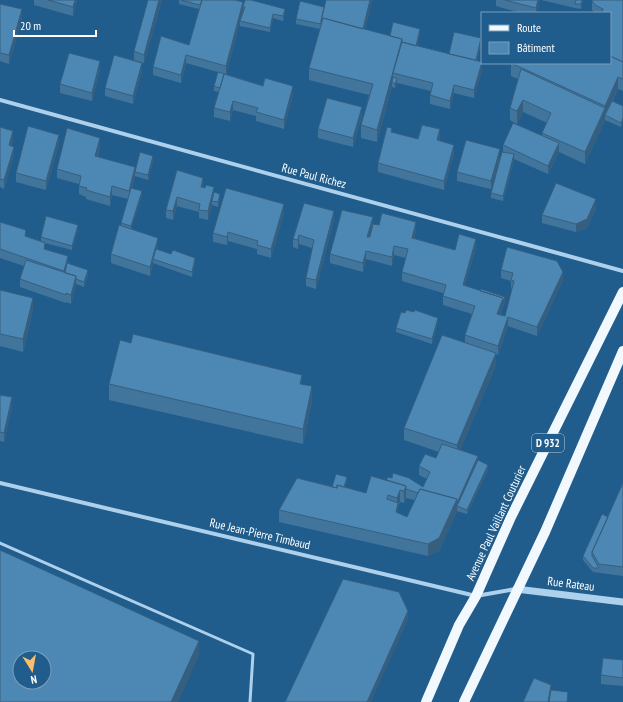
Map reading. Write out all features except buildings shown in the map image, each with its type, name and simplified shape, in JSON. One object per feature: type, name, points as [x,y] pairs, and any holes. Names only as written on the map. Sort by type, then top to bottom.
[{"type":"main road","name":"Avenue Paul Vaillant Couturier","points":[[426,702],[459,626],[476,596],[511,517],[623,292]]},
{"type":"main road","name":"D 932","points":[[464,702],[516,589],[545,532],[623,351]]},
{"type":"street","name":"Rue Paul Richez","points":[[0,100],[623,271]]},
{"type":"street","name":"Rue Jean-Pierre Timbaud","points":[[0,483],[476,596],[516,589]]},
{"type":"street","name":"Rue Rateau","points":[[516,589],[623,602]]},
{"type":"lane","points":[[0,543],[253,654],[250,702]]}]
